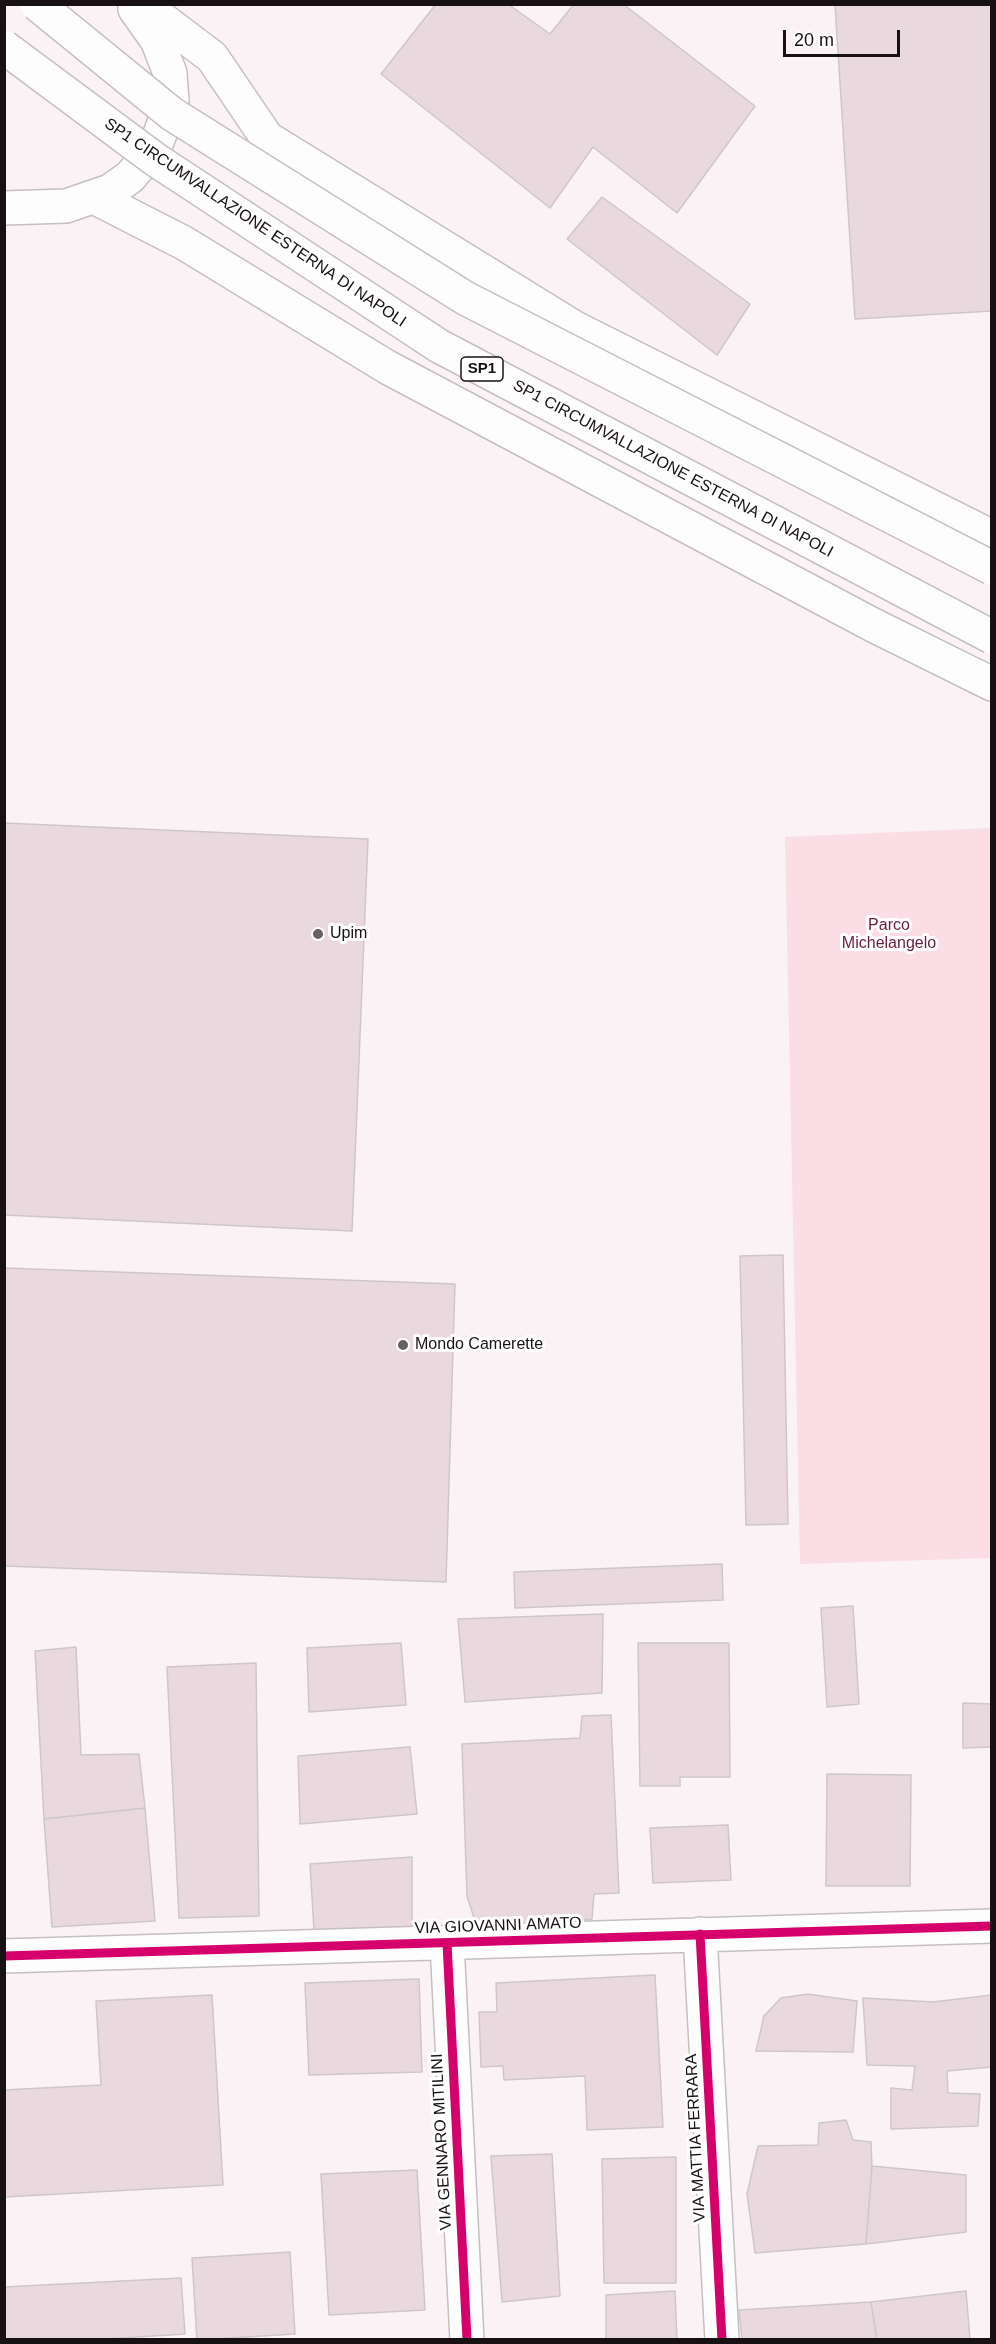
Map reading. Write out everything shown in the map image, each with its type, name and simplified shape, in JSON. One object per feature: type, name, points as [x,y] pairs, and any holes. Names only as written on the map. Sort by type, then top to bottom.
[{"type":"main road","points":[[37,4],[172,114],[465,298],[992,568]]},
{"type":"main road","points":[[4,208],[66,206],[110,191],[130,177],[155,147],[172,102],[170,73],[157,40],[131,4]]},
{"type":"main road","points":[[142,4],[212,57],[267,138],[575,327],[992,537]]},
{"type":"main road","name":"SP1 CIRCUMVALLAZIONE ESTERNA DI NAPOLI","points":[[4,47],[156,160],[439,346],[992,637]]},
{"type":"main road","points":[[94,197],[184,243],[387,367],[873,625],[992,684]]},
{"type":"main road","name":"VIA GIOVANNI AMATO","points":[[4,1956],[992,1926]]},
{"type":"main road","name":"VIA MATTIA FERRARA","points":[[700,1935],[722,2340]]},
{"type":"main road","name":"VIA GENNARO MITILINI","points":[[447,1943],[467,2340]]},
{"type":"green space","name":"Parco Michelangelo","points":[[991,828],[991,1558],[800,1564],[785,837]]},
{"type":"building","points":[[436,4],[508,4],[550,34],[574,4],[623,4],[755,106],[677,213],[593,147],[550,208],[381,74]]},
{"type":"building","points":[[835,4],[992,4],[992,311],[855,319]]},
{"type":"building","points":[[602,197],[750,304],[717,355],[567,239]]},
{"type":"building","points":[[4,823],[368,839],[352,1231],[4,1215]]},
{"type":"building","points":[[783,1255],[788,1524],[746,1525],[740,1256]]},
{"type":"building","points":[[4,1268],[455,1284],[446,1582],[4,1566]]},
{"type":"building","points":[[722,1564],[723,1600],[515,1608],[514,1572]]},
{"type":"building","points":[[853,1606],[859,1704],[827,1707],[821,1608]]},
{"type":"building","points":[[603,1614],[602,1693],[465,1702],[458,1619]]},
{"type":"building","points":[[401,1643],[406,1705],[309,1712],[307,1648]]},
{"type":"building","points":[[638,1643],[729,1643],[730,1777],[680,1777],[680,1786],[640,1786]]},
{"type":"building","points":[[76,1647],[81,1755],[139,1754],[145,1808],[44,1819],[35,1651]]},
{"type":"building","points":[[256,1663],[259,1916],[179,1918],[167,1667]]},
{"type":"building","points":[[963,1703],[992,1704],[992,1747],[963,1748]]},
{"type":"building","points":[[611,1715],[619,1893],[594,1894],[592,1919],[492,1930],[475,1921],[467,1896],[462,1744],[580,1738],[582,1716]]},
{"type":"building","points":[[410,1747],[417,1814],[300,1824],[298,1756]]},
{"type":"building","points":[[827,1774],[911,1775],[910,1886],[826,1886]]},
{"type":"building","points":[[145,1808],[155,1921],[52,1927],[44,1819]]},
{"type":"building","points":[[728,1825],[731,1880],[653,1883],[650,1828]]},
{"type":"building","points":[[412,1857],[412,1927],[314,1930],[310,1864]]},
{"type":"building","points":[[655,1975],[663,2127],[587,2130],[585,2076],[504,2080],[503,2066],[481,2067],[479,2012],[497,2012],[496,1983]]},
{"type":"building","points":[[419,1979],[422,2072],[309,2075],[305,1983]]},
{"type":"building","points":[[808,1994],[857,2001],[853,2052],[756,2051],[764,2016],[781,1998]]},
{"type":"building","points":[[212,1995],[223,2185],[4,2197],[4,2090],[101,2085],[96,2001]]},
{"type":"building","points":[[992,1995],[992,2067],[947,2071],[948,2093],[980,2094],[978,2126],[891,2129],[891,2088],[912,2090],[915,2066],[867,2065],[863,1998],[933,2002]]},
{"type":"building","points":[[846,2120],[853,2140],[871,2142],[872,2166],[866,2244],[755,2253],[747,2194],[758,2146],[818,2145],[819,2123]]},
{"type":"building","points":[[552,2154],[560,2296],[502,2302],[491,2156]]},
{"type":"building","points":[[676,2157],[676,2283],[604,2283],[602,2159]]},
{"type":"building","points":[[872,2166],[966,2175],[966,2232],[866,2244]]},
{"type":"building","points":[[417,2170],[425,2310],[329,2315],[321,2174]]},
{"type":"building","points":[[290,2252],[295,2334],[197,2340],[192,2258]]},
{"type":"building","points":[[181,2278],[185,2334],[89,2340],[4,2340],[4,2287]]},
{"type":"building","points":[[675,2291],[677,2340],[606,2340],[606,2295]]},
{"type":"building","points":[[966,2291],[970,2340],[877,2340],[871,2302]]},
{"type":"building","points":[[871,2302],[877,2340],[742,2340],[739,2310]]},
{"type":"cycle path","points":[[4,1956],[992,1926]]},
{"type":"cycle path","points":[[700,1934],[722,2340]]},
{"type":"cycle path","points":[[447,1943],[467,2340]]},
{"type":"place","name":"Upim","points":[[318,934]]},
{"type":"place","name":"Mondo Camerette","points":[[403,1345]]}]
